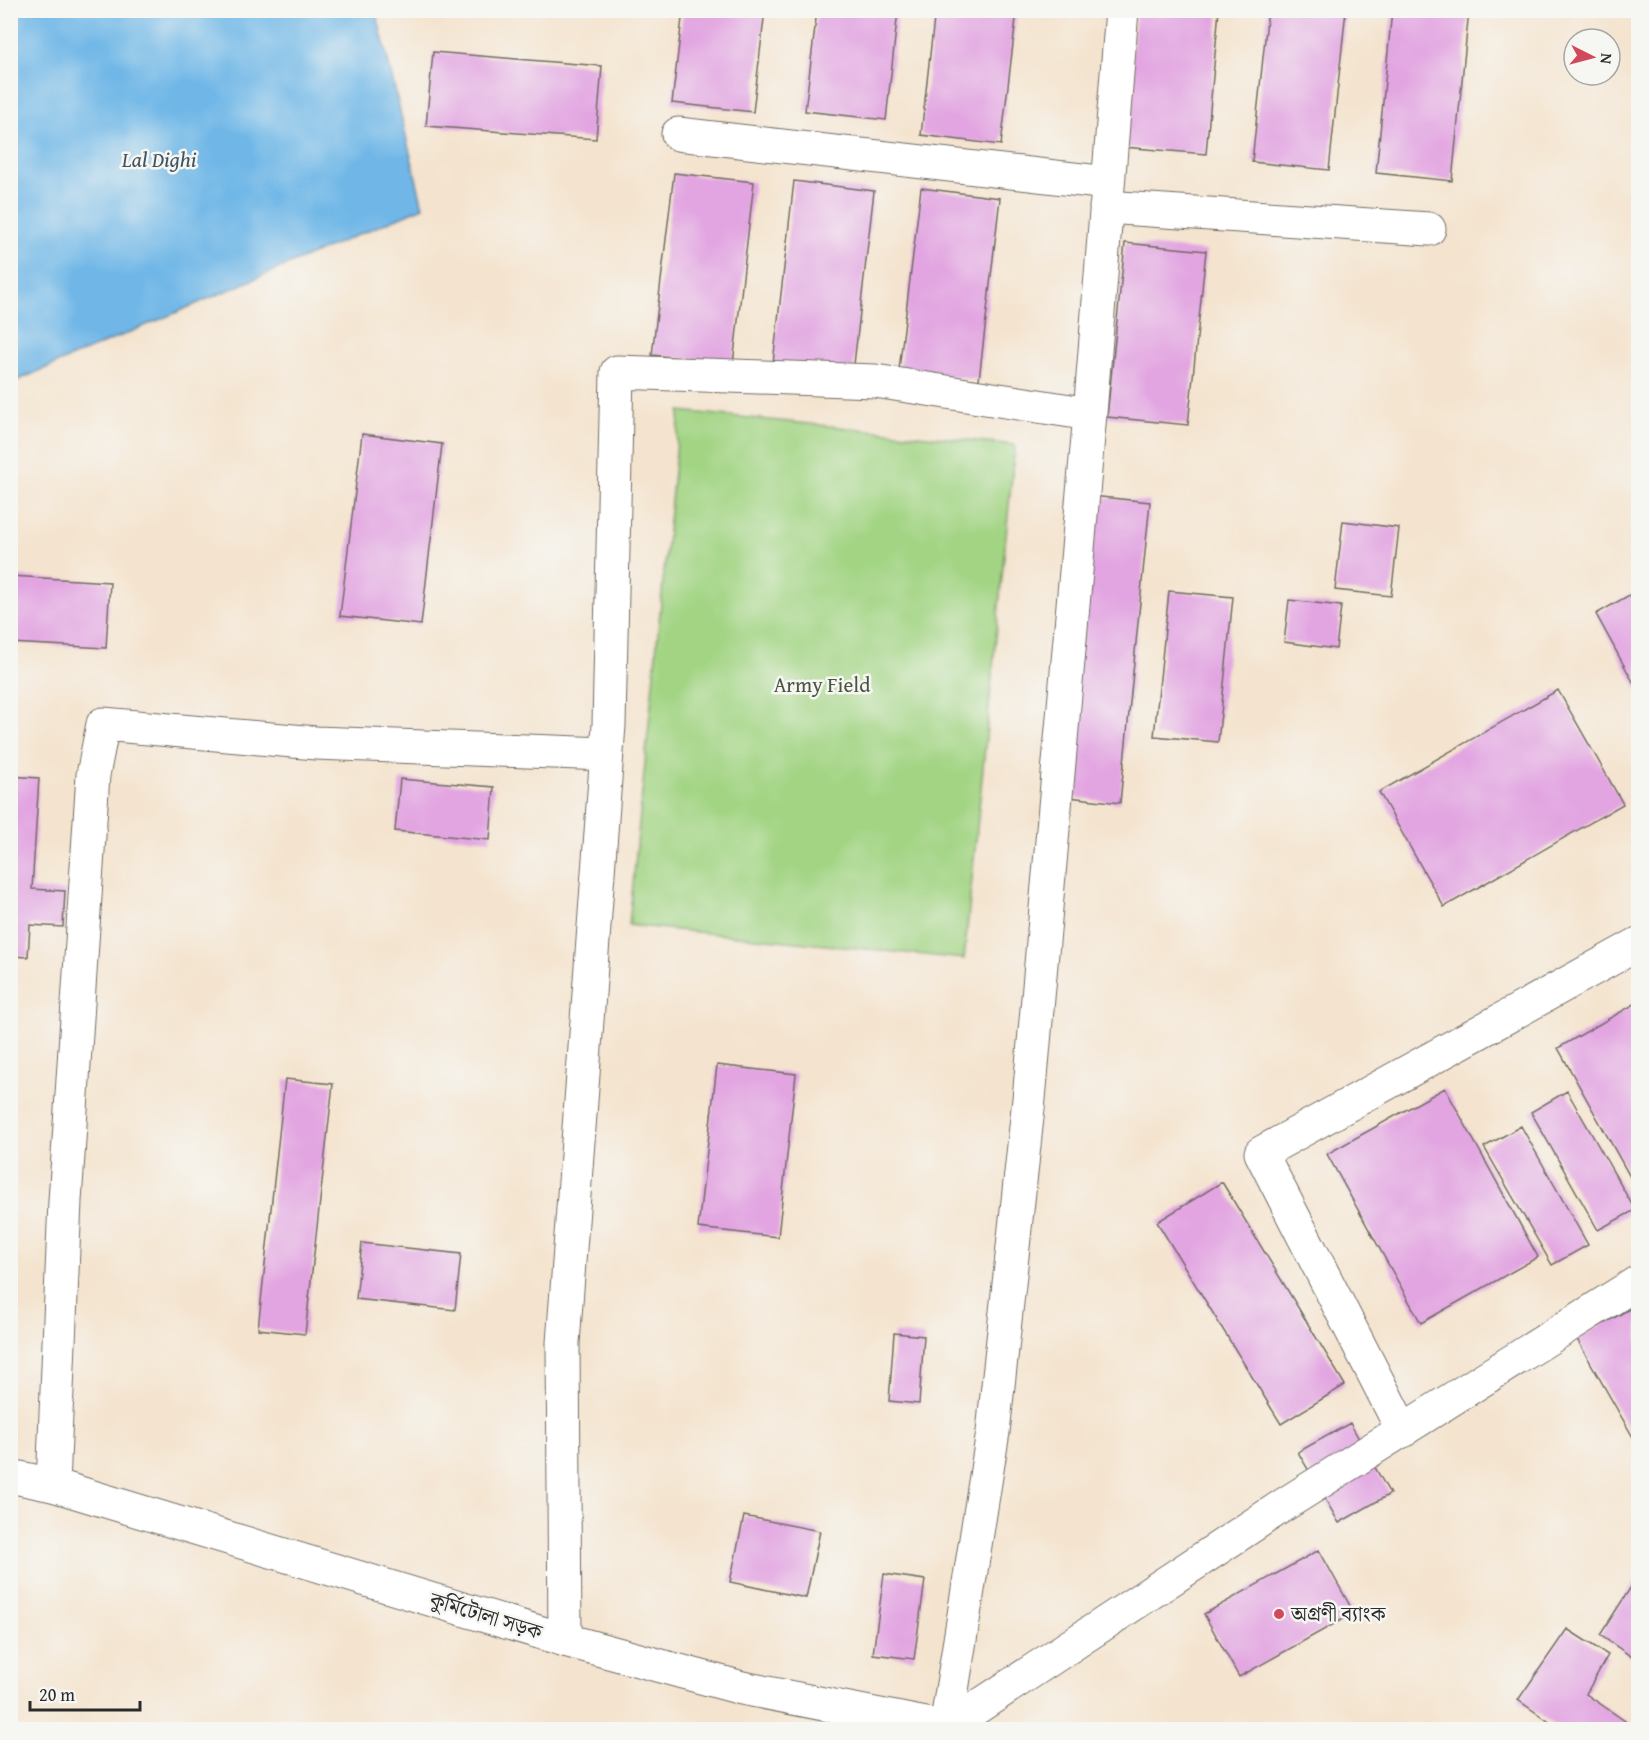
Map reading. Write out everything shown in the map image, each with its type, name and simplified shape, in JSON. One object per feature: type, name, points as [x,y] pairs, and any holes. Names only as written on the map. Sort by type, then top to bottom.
[{"type":"street","points":[[957,1729],[993,1432],[1029,1099],[1090,414],[1122,10]]},
{"type":"street","points":[[678,134],[1107,195],[1429,229]]},
{"type":"street","points":[[565,1640],[563,1343],[609,725],[617,372],[875,381],[1090,414]]},
{"type":"street","points":[[53,1485],[66,1177],[93,775],[103,724],[316,743],[606,754]]},
{"type":"street","points":[[1403,1431],[1261,1153],[1638,944]]},
{"type":"street","points":[[957,1729],[1282,1506],[1638,1282]]},
{"type":"street","name":"কুর্মিটোলা সড়ক","points":[[10,1476],[53,1485],[565,1640],[742,1688],[957,1729]]},
{"type":"green space","name":"Army Field","points":[[680,411],[1015,445],[964,959],[629,925]]},
{"type":"water","name":"Lal Dighi","points":[[11,10],[376,11],[423,207],[11,383]]},
{"type":"building","points":[[683,10],[765,10],[753,112],[672,103]]},
{"type":"building","points":[[817,10],[898,10],[886,120],[805,111]]},
{"type":"building","points":[[935,10],[1017,10],[1001,145],[921,135]]},
{"type":"building","points":[[1136,10],[1219,10],[1206,154],[1123,147]]},
{"type":"building","points":[[1268,10],[1346,10],[1329,170],[1252,162]]},
{"type":"building","points":[[1392,10],[1469,10],[1452,181],[1376,173]]},
{"type":"building","points":[[433,52],[602,66],[596,139],[426,126]]},
{"type":"building","points":[[674,173],[754,182],[733,364],[652,355]]},
{"type":"building","points":[[794,181],[874,191],[853,373],[773,363]]},
{"type":"building","points":[[921,188],[1000,198],[979,380],[899,370]]},
{"type":"building","points":[[1125,243],[1206,251],[1188,425],[1107,417]]},
{"type":"building","points":[[362,434],[442,444],[421,625],[340,616]]},
{"type":"building","points":[[1091,496],[1150,502],[1120,803],[1060,796]]},
{"type":"building","points":[[1343,521],[1399,528],[1391,596],[1335,590]]},
{"type":"building","points":[[10,576],[110,582],[106,648],[10,643]]},
{"type":"building","points":[[1638,590],[1638,691],[1596,614]]},
{"type":"building","points":[[1169,591],[1233,597],[1218,742],[1154,736]]},
{"type":"building","points":[[1289,600],[1341,606],[1336,649],[1284,642]]},
{"type":"building","points":[[1558,690],[1623,804],[1444,907],[1379,792]]},
{"type":"building","points":[[10,776],[39,778],[32,889],[65,891],[63,927],[30,925],[28,957],[10,956]]},
{"type":"building","points":[[400,779],[494,787],[490,840],[395,831]]},
{"type":"building","points":[[1638,1002],[1638,1191],[1558,1048]]},
{"type":"building","points":[[717,1065],[796,1074],[778,1237],[698,1228]]},
{"type":"building","points":[[285,1079],[333,1084],[305,1334],[258,1329]]},
{"type":"building","points":[[1445,1088],[1538,1257],[1421,1323],[1327,1154]]},
{"type":"building","points":[[1567,1091],[1635,1210],[1598,1230],[1531,1112]]},
{"type":"building","points":[[1521,1126],[1588,1245],[1552,1265],[1484,1147]]},
{"type":"building","points":[[1222,1182],[1345,1385],[1281,1424],[1157,1222]]},
{"type":"building","points":[[362,1243],[461,1254],[455,1310],[356,1299]]},
{"type":"building","points":[[1638,1304],[1638,1446],[1577,1339]]},
{"type":"building","points":[[894,1333],[924,1336],[919,1404],[889,1401]]},
{"type":"building","points":[[1350,1423],[1390,1494],[1339,1523],[1298,1452]]},
{"type":"building","points":[[744,1516],[820,1531],[806,1598],[730,1582]]},
{"type":"building","name":"অগ্রণী ব্যাংক","points":[[1319,1550],[1354,1613],[1239,1677],[1204,1614]]},
{"type":"building","points":[[884,1574],[925,1580],[914,1659],[873,1654]]},
{"type":"building","points":[[1638,1576],[1638,1661],[1600,1635]]},
{"type":"building","points":[[1567,1629],[1608,1655],[1586,1694],[1638,1730],[1561,1730],[1518,1700]]},
{"type":"place","name":"অগ্রণী ব্যাংক","points":[[1279,1614]]}]
